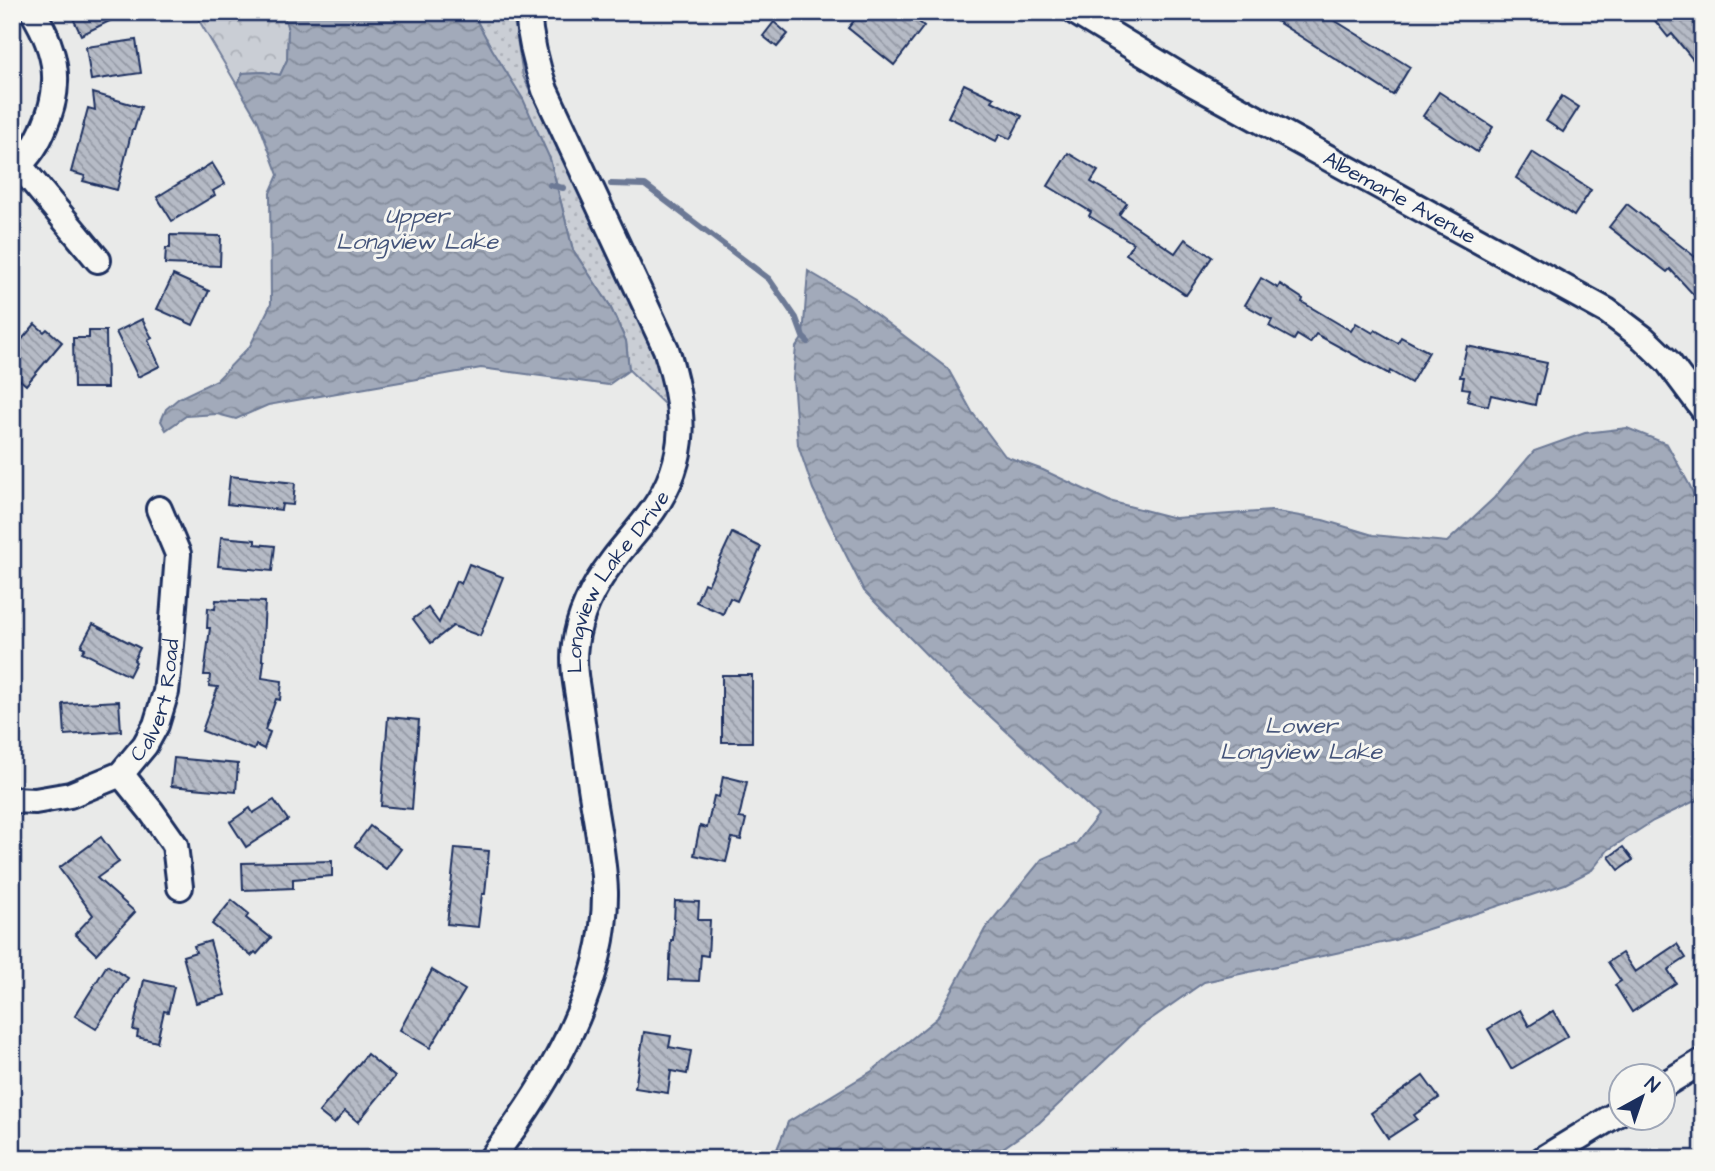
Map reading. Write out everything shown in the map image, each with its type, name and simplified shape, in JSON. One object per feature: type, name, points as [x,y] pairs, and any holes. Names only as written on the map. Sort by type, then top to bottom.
[{"type":"street","points":[[33,12],[46,32],[52,54],[56,78],[54,99],[38,142],[16,168],[98,260]]},
{"type":"street","name":"Longview Lake Drive","points":[[491,1159],[513,1129],[556,1058],[578,1016],[600,951],[605,891],[576,681],[575,645],[582,616],[594,587],[666,489],[681,437],[679,396],[666,349],[545,90],[537,68],[527,12]]},
{"type":"street","name":"Albemarle Avenue","points":[[1075,12],[1192,83],[1607,311],[1643,338],[1668,362],[1703,409]]},
{"type":"street","name":"Calvert Road","points":[[12,800],[35,801],[71,795],[121,774],[145,745],[156,725],[166,692],[178,554],[159,509]]},
{"type":"street","points":[[121,774],[175,845],[180,887]]},
{"type":"street","points":[[1676,1077],[1703,1061]]},
{"type":"street","points":[[1543,1159],[1606,1121]]},
{"type":"green space","points":[[194,12],[283,12],[288,29],[287,60],[280,75],[243,73],[237,85]]},
{"type":"green space","points":[[472,12],[513,12],[523,76],[651,349],[662,380],[667,407],[629,370],[626,341],[609,304],[573,250],[550,159]]},
{"type":"water","name":"Upper Longview Lake","points":[[283,12],[472,12],[523,99],[550,159],[573,250],[609,304],[626,341],[629,370],[608,385],[481,368],[268,405],[236,419],[217,414],[186,416],[166,430],[161,421],[166,409],[179,398],[217,380],[250,346],[271,304],[270,193],[278,175],[258,121],[237,85],[243,73],[280,75],[287,60],[288,30]]},
{"type":"water","name":"Lower Longview Lake","points":[[808,271],[854,298],[948,369],[972,412],[1005,456],[1043,470],[1109,501],[1175,518],[1271,511],[1323,520],[1373,535],[1447,542],[1494,498],[1534,451],[1585,433],[1627,428],[1667,444],[1690,486],[1703,518],[1703,797],[1653,821],[1608,850],[1592,870],[1565,884],[1395,940],[1204,982],[1141,1026],[1039,1123],[987,1159],[773,1159],[788,1122],[872,1071],[937,1018],[985,929],[1042,859],[1076,844],[1098,815],[955,684],[864,591],[813,489],[798,445],[793,378],[796,347],[803,337]]},
{"type":"building","points":[[70,12],[128,12],[81,35]]},
{"type":"building","points":[[861,12],[906,12],[924,26],[894,65],[848,28]]},
{"type":"building","points":[[1262,12],[1321,12],[1410,67],[1393,95]]},
{"type":"building","points":[[1648,12],[1687,12],[1703,31],[1703,72],[1672,34],[1668,37]]},
{"type":"building","points":[[774,22],[788,34],[777,47],[763,36]]},
{"type":"building","points":[[136,40],[141,73],[91,80],[86,47]]},
{"type":"building","points":[[964,84],[994,98],[992,101],[1022,116],[1010,139],[1000,134],[996,141],[948,117]]},
{"type":"building","points":[[1439,92],[1493,127],[1477,152],[1423,116]]},
{"type":"building","points":[[93,93],[141,107],[132,130],[117,190],[83,181],[85,176],[71,172],[88,108],[95,110]]},
{"type":"building","points":[[1562,96],[1579,107],[1563,132],[1546,121]]},
{"type":"building","points":[[1532,152],[1591,190],[1574,216],[1516,178]]},
{"type":"building","points":[[1068,153],[1098,171],[1091,182],[1127,203],[1119,215],[1175,253],[1185,239],[1212,257],[1186,295],[1126,254],[1133,243],[1089,216],[1091,212],[1048,186]]},
{"type":"building","points":[[212,163],[225,184],[213,191],[215,195],[172,221],[157,197]]},
{"type":"building","points":[[1627,204],[1703,263],[1703,305],[1670,269],[1667,272],[1609,227]]},
{"type":"building","points":[[170,235],[221,236],[220,266],[165,264],[166,248],[170,248]]},
{"type":"building","points":[[173,275],[209,291],[193,325],[157,309]]},
{"type":"building","points":[[1261,278],[1278,288],[1280,284],[1303,299],[1302,302],[1351,331],[1356,323],[1398,343],[1401,337],[1429,352],[1411,383],[1316,334],[1310,343],[1297,335],[1294,340],[1269,326],[1272,320],[1245,305]]},
{"type":"building","points":[[142,319],[152,338],[148,340],[160,366],[138,377],[116,332]]},
{"type":"building","points":[[35,324],[44,332],[47,329],[62,342],[26,385],[12,373],[12,351]]},
{"type":"building","points":[[89,331],[106,331],[107,388],[74,388],[73,338],[89,338]]},
{"type":"building","points":[[1467,346],[1547,363],[1535,405],[1491,395],[1488,406],[1467,401],[1470,389],[1462,388],[1464,377],[1460,377]]},
{"type":"building","points":[[230,476],[295,483],[293,505],[282,504],[281,510],[227,504]]},
{"type":"building","points":[[732,533],[761,547],[737,601],[730,598],[723,614],[696,602],[704,583],[708,585]]},
{"type":"building","points":[[221,537],[255,540],[255,544],[275,546],[272,571],[218,566]]},
{"type":"building","points":[[469,564],[503,577],[480,636],[453,626],[431,643],[413,619],[428,608],[439,623],[456,581],[461,584]]},
{"type":"building","points":[[216,600],[265,602],[262,678],[282,681],[280,700],[276,699],[265,730],[270,732],[264,749],[256,745],[254,750],[202,731],[218,687],[209,686],[210,675],[204,675],[210,628],[207,628],[208,608],[215,609]]},
{"type":"building","points":[[93,624],[140,648],[129,676],[82,652],[85,648],[81,646]]},
{"type":"building","points":[[722,675],[752,675],[752,742],[722,742]]},
{"type":"building","points":[[119,701],[121,731],[65,735],[63,704]]},
{"type":"building","points":[[388,717],[419,720],[412,809],[381,806]]},
{"type":"building","points":[[174,758],[238,764],[236,792],[171,786]]},
{"type":"building","points":[[723,776],[747,782],[739,818],[746,819],[741,840],[732,838],[726,862],[694,855],[700,826],[707,828],[714,796],[719,797]]},
{"type":"building","points":[[274,800],[288,820],[246,847],[230,822],[250,808],[253,813]]},
{"type":"building","points":[[370,826],[401,849],[386,869],[355,846]]},
{"type":"building","points":[[101,837],[119,862],[97,878],[135,912],[96,954],[75,934],[93,915],[59,868]]},
{"type":"building","points":[[1623,847],[1633,860],[1619,870],[1609,857]]},
{"type":"building","points":[[455,848],[489,851],[485,894],[482,894],[478,927],[447,924]]},
{"type":"building","points":[[332,861],[332,876],[293,879],[293,888],[243,890],[242,863]]},
{"type":"building","points":[[232,900],[249,914],[246,918],[271,938],[257,954],[255,952],[251,956],[212,924]]},
{"type":"building","points":[[675,901],[699,902],[698,920],[710,920],[708,956],[701,955],[699,981],[669,980]]},
{"type":"building","points":[[210,941],[225,995],[196,1003],[183,956],[196,952],[194,946]]},
{"type":"building","points":[[1677,944],[1686,958],[1668,970],[1676,983],[1632,1012],[1615,985],[1621,981],[1608,962],[1622,953],[1635,972]]},
{"type":"building","points":[[107,965],[128,978],[96,1029],[75,1016]]},
{"type":"building","points":[[432,970],[465,990],[430,1048],[400,1030]]},
{"type":"building","points":[[144,980],[174,987],[168,1012],[164,1011],[157,1042],[137,1037],[138,1031],[133,1030]]},
{"type":"building","points":[[1520,1010],[1529,1026],[1553,1011],[1568,1036],[1511,1069],[1488,1029]]},
{"type":"building","points":[[644,1032],[671,1036],[669,1047],[691,1051],[687,1074],[671,1071],[668,1093],[635,1088]]},
{"type":"building","points":[[367,1054],[395,1077],[358,1122],[345,1111],[334,1124],[319,1112]]},
{"type":"building","points":[[1423,1076],[1439,1098],[1414,1115],[1417,1119],[1388,1138],[1371,1113]]},
{"type":"waterway","points":[[611,184],[645,185],[769,279],[796,318],[803,337],[808,342]]},
{"type":"waterway","points":[[550,185],[563,188]]}]
